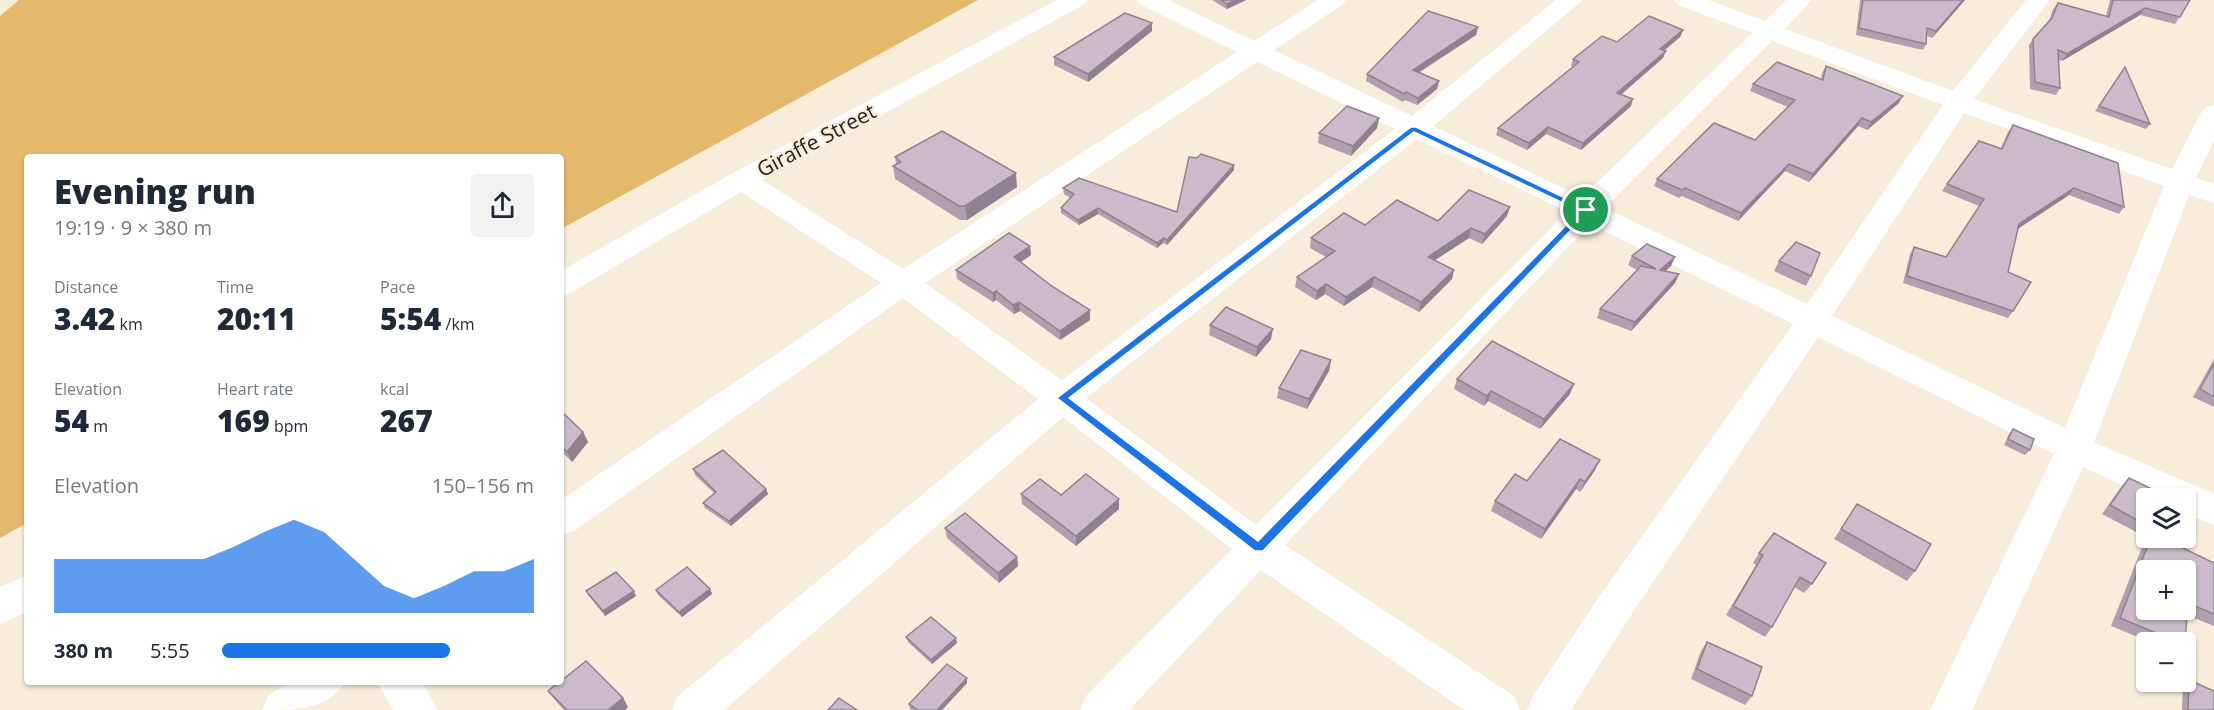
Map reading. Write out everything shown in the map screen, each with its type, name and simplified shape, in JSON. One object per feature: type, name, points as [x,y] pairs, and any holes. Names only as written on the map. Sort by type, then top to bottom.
[{"type":"street","name":"Giraffe Street","points":[[564,283],[741,180],[1075,0]]},
{"type":"street","points":[[1149,0],[2073,448],[2214,510]]},
{"type":"street","points":[[564,518],[903,283],[1334,0]]},
{"type":"street","points":[[693,710],[1062,398],[1414,128],[1571,0]]},
{"type":"street","points":[[1686,0],[1958,102],[2214,194]]},
{"type":"street","points":[[1101,710],[1586,210],[1800,0]]},
{"type":"street","points":[[1548,710],[1613,609],[1812,321],[1958,102],[2038,0]]},
{"type":"street","points":[[1951,710],[2073,448],[2180,181],[2214,113]]},
{"type":"street","points":[[741,180],[903,283],[1062,398],[1259,548],[1499,710]]},
{"type":"street","points":[[0,607],[24,594]]},
{"type":"street","points":[[283,710],[320,685]]},
{"type":"street","points":[[400,685],[417,710]]},
{"type":"shaded area","points":[[19,0],[978,0],[564,227],[564,154],[24,154],[24,525],[0,538],[0,16]]},
{"type":"building","points":[[1221,0],[1236,0],[1227,4]]},
{"type":"building","points":[[1863,0],[1963,0],[1936,31],[1927,28],[1926,44],[1859,28]]},
{"type":"building","points":[[2113,0],[2190,0],[2180,17],[2145,8],[2067,54],[2058,50],[2060,88],[2035,82],[2033,39],[2052,18],[2058,3],[2109,17]]},
{"type":"building","points":[[1428,11],[1478,27],[1413,70],[1439,81],[1418,98],[1406,92],[1404,94],[1367,74]]},
{"type":"building","points":[[1125,13],[1152,23],[1088,74],[1054,57]]},
{"type":"building","points":[[1649,16],[1683,30],[1660,49],[1666,51],[1617,93],[1633,99],[1583,143],[1548,127],[1529,143],[1498,128],[1579,62],[1573,59],[1602,36],[1617,42]]},
{"type":"building","points":[[1777,62],[1823,80],[1826,66],[1903,96],[1871,122],[1862,118],[1813,174],[1789,164],[1741,213],[1685,188],[1682,190],[1657,179],[1714,123],[1755,140],[1795,100],[1753,84]]},
{"type":"building","points":[[2125,67],[2150,124],[2099,106]]},
{"type":"building","points":[[1347,106],[1379,118],[1353,146],[1319,133]]},
{"type":"building","points":[[2013,125],[2118,163],[2124,207],[2074,188],[2019,224],[2008,272],[2031,282],[2013,311],[1907,276],[1914,247],[1946,257],[1984,199],[1947,184],[1979,141],[2002,149]]},
{"type":"building","points":[[942,131],[1016,173],[965,206],[959,206],[893,166],[901,162],[895,157]]},
{"type":"building","points":[[1201,154],[1234,165],[1167,240],[1164,238],[1157,243],[1098,208],[1078,220],[1061,208],[1074,194],[1063,188],[1079,178],[1177,212],[1189,157],[1197,158]]},
{"type":"building","points":[[1469,190],[1510,207],[1485,234],[1471,228],[1428,257],[1454,270],[1421,302],[1374,277],[1346,297],[1326,284],[1317,291],[1297,277],[1335,251],[1311,238],[1344,213],[1365,225],[1397,200],[1438,221]]},
{"type":"building","points":[[1009,233],[1030,246],[1014,257],[1053,287],[1090,310],[1060,331],[1019,302],[1013,305],[996,291],[993,293],[956,270]]},
{"type":"building","points":[[1796,242],[1820,253],[1811,276],[1779,261]]},
{"type":"building","points":[[1647,244],[1675,257],[1660,270],[1679,274],[1635,322],[1600,309],[1641,266],[1656,269],[1632,256]]},
{"type":"building","points":[[1226,307],[1273,329],[1257,347],[1210,325]]},
{"type":"building","points":[[1492,341],[1574,384],[1544,419],[1491,391],[1487,396],[1457,379]]},
{"type":"building","points":[[1301,350],[1331,360],[1309,399],[1279,388]]},
{"type":"building","points":[[2214,364],[2214,397],[2200,389]]},
{"type":"building","points":[[564,414],[583,432],[567,452],[564,449]]},
{"type":"building","points":[[2013,429],[2034,439],[2030,450],[2008,439]]},
{"type":"building","points":[[1560,439],[1600,460],[1585,482],[1580,479],[1545,529],[1495,501],[1515,474],[1527,481]]},
{"type":"building","points":[[723,450],[766,489],[729,521],[703,503],[716,492],[693,469]]},
{"type":"building","points":[[1086,474],[1119,499],[1076,536],[1021,494],[1040,479],[1061,495]]},
{"type":"building","points":[[2129,478],[2150,488],[2136,488],[2136,519],[2110,505]]},
{"type":"building","points":[[1857,504],[1931,544],[1915,571],[1841,529]]},
{"type":"building","points":[[965,513],[1017,557],[998,573],[945,528]]},
{"type":"building","points":[[1774,533],[1826,563],[1812,584],[1800,577],[1772,627],[1733,606],[1763,555],[1759,553]]},
{"type":"building","points":[[2147,548],[2183,548],[2214,563],[2214,614],[2196,606],[2196,560],[2142,560]]},
{"type":"building","points":[[687,567],[710,589],[679,612],[656,590]]},
{"type":"building","points":[[616,572],[634,591],[603,611],[586,591]]},
{"type":"building","points":[[2136,576],[2136,620],[2187,620],[2186,632],[2154,632],[2120,618]]},
{"type":"building","points":[[931,617],[956,638],[931,660],[906,637]]},
{"type":"building","points":[[1707,642],[1762,667],[1752,696],[1697,669]]},
{"type":"building","points":[[586,661],[623,698],[608,710],[567,710],[548,691],[555,685],[564,685],[564,679]]},
{"type":"building","points":[[947,664],[967,678],[937,710],[918,710],[909,704]]},
{"type":"building","points":[[2196,683],[2214,691],[2214,710],[2188,710],[2189,692],[2196,692]]},
{"type":"building","points":[[839,698],[857,710],[828,710]]},
{"type":"route","points":[[1414,128],[1586,210],[1259,548],[1062,398],[1414,128]]}]
